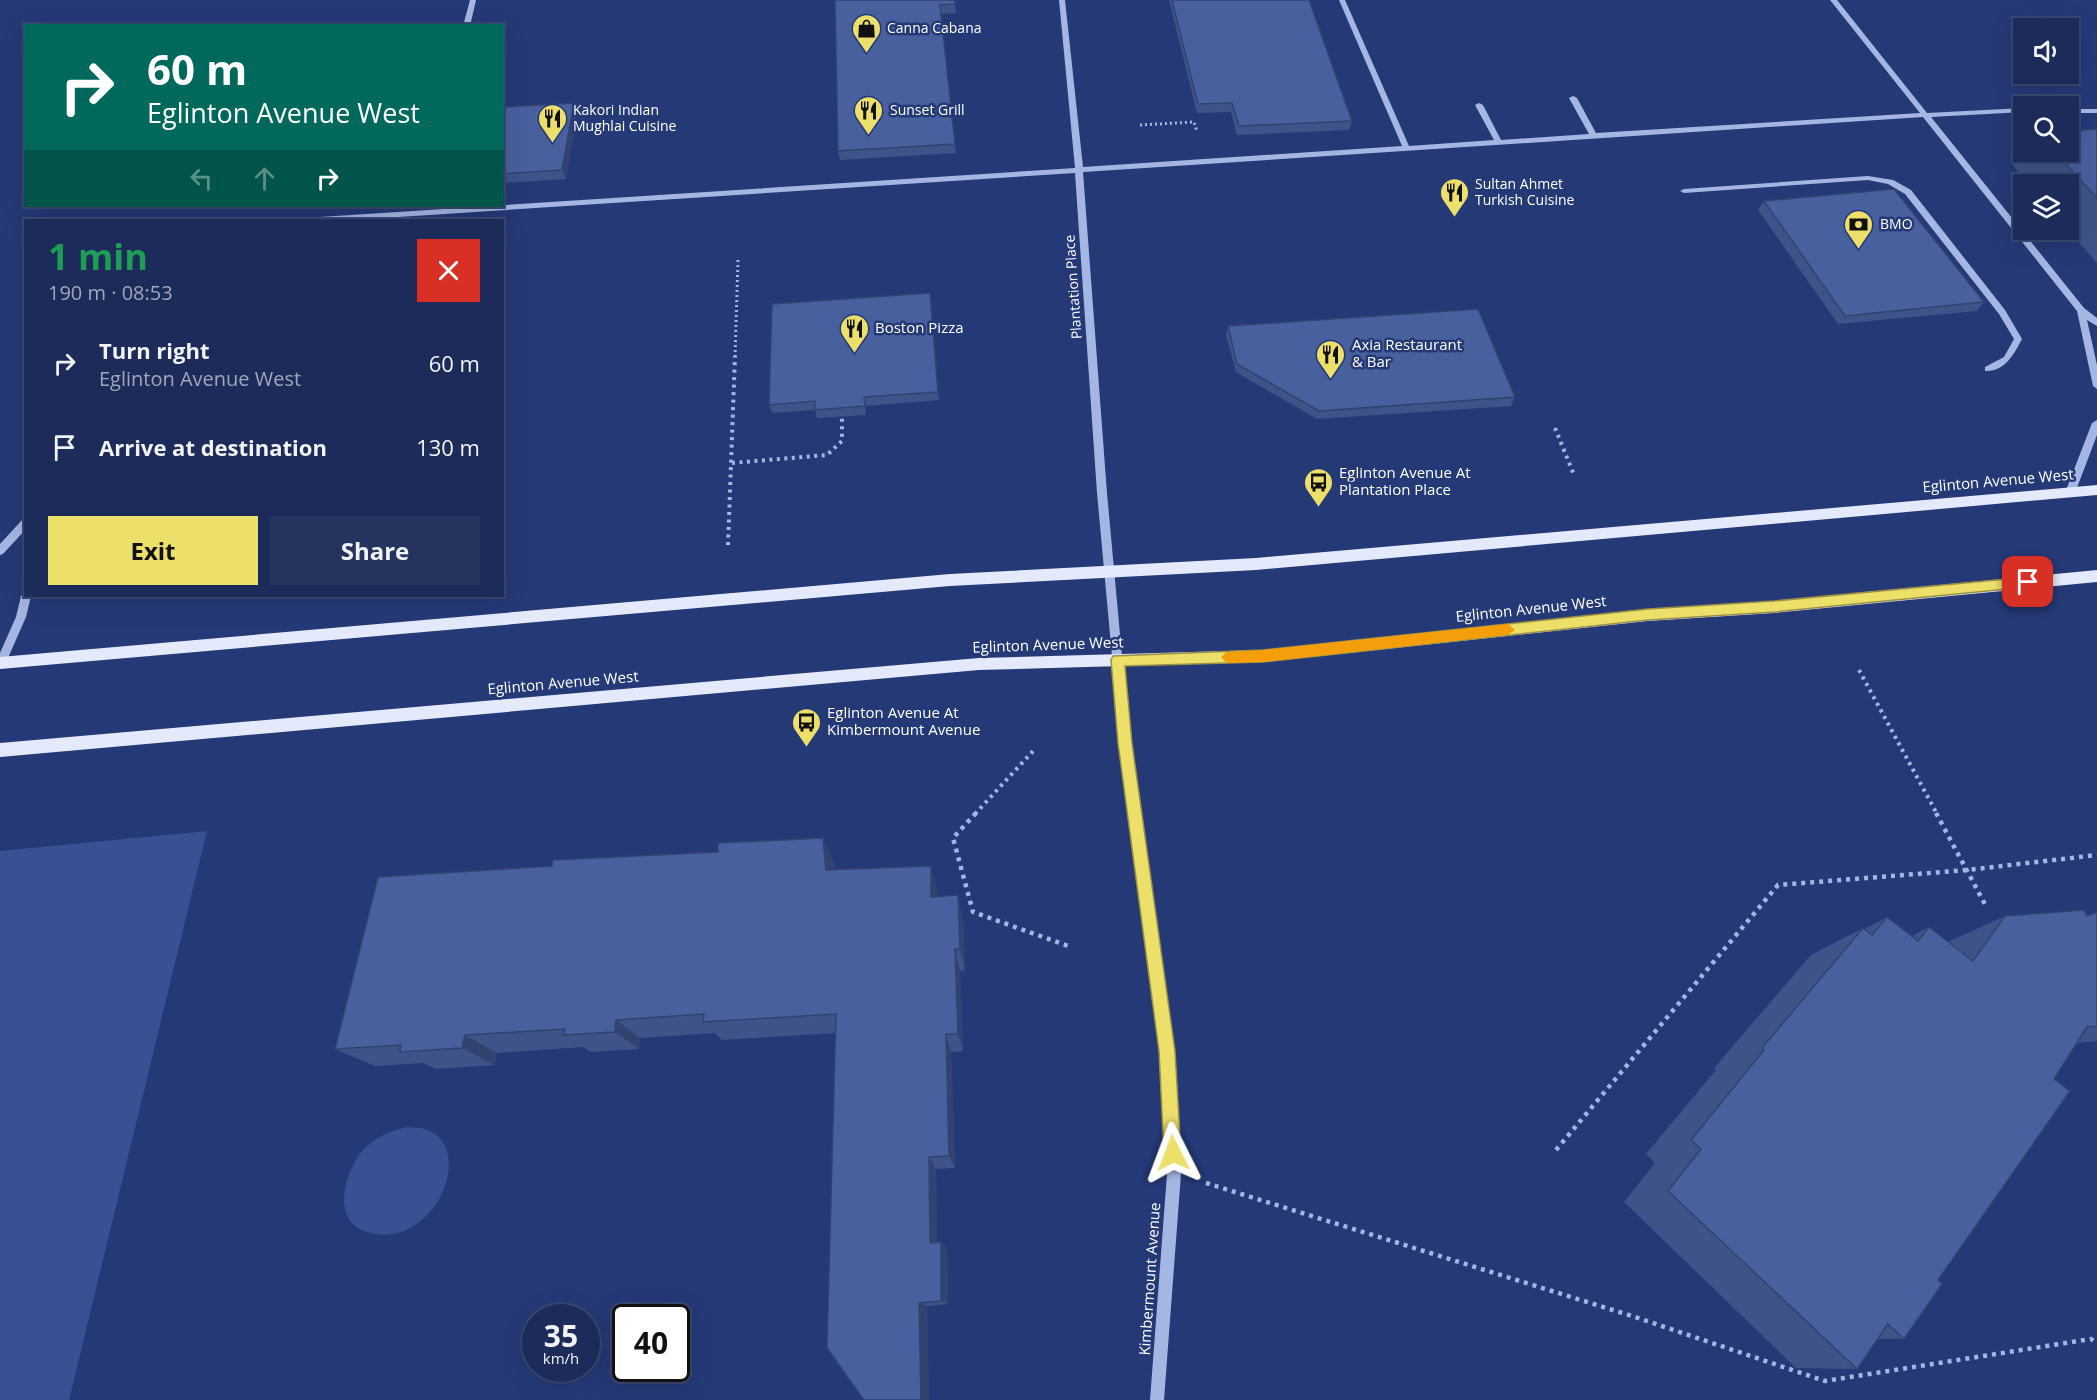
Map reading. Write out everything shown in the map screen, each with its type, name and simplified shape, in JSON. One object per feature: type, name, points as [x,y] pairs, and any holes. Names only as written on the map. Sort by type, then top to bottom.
[{"type":"main road","name":"Eglinton Avenue West","points":[[0,663],[950,580],[1268,563],[2097,490]]},
{"type":"main road","name":"Eglinton Avenue West","points":[[0,750],[979,664],[1263,656],[1648,615],[1774,607],[2097,576]]},
{"type":"street","points":[[467,24],[473,0]]},
{"type":"street","name":"Plantation Place","points":[[1062,0],[1079,170],[1117,660]]},
{"type":"street","points":[[1342,0],[1407,148]]},
{"type":"street","points":[[1833,0],[2081,310],[2097,323]]},
{"type":"street","points":[[1573,98],[1594,136]]},
{"type":"street","points":[[1479,105],[1499,142]]},
{"type":"street","points":[[504,205],[1079,170],[1923,114],[2013,110]]},
{"type":"street","points":[[2079,111],[2097,111]]},
{"type":"street","points":[[1684,191],[1868,178],[1890,182],[1908,192],[2002,312],[2018,339],[2007,359],[1988,369]]},
{"type":"street","points":[[330,219],[467,207]]},
{"type":"street","points":[[2081,310],[2097,386]]},
{"type":"street","points":[[2070,493],[2097,423]]},
{"type":"street","points":[[0,551],[24,524]]},
{"type":"street","points":[[0,663],[21,617],[26,597]]},
{"type":"street","name":"Kimbermount Avenue","points":[[1117,660],[1127,755],[1167,1051],[1174,1174],[1157,1400]]},
{"type":"path","points":[[728,545],[738,260]]},
{"type":"path","points":[[732,463],[827,454],[842,441],[842,417]]},
{"type":"path","points":[[1555,428],[1574,476]]},
{"type":"path","points":[[1859,670],[1987,908]]},
{"type":"path","points":[[1034,750],[953,838],[973,912],[1071,947]]},
{"type":"path","points":[[1556,1150],[1778,885],[1967,870],[2097,855]]},
{"type":"path","points":[[1174,1174],[1621,1313],[1825,1381],[2091,1339],[2097,1343]]},
{"type":"shaded area","points":[[207,831],[69,1400],[0,1400],[0,851]]},
{"type":"shaded area","points":[[407,1127],[425,1129],[441,1140],[448,1157],[448,1177],[440,1198],[427,1216],[408,1229],[387,1235],[362,1230],[352,1223],[346,1214],[344,1203],[345,1190],[353,1166],[359,1155],[375,1140]]},
{"type":"building","points":[[835,0],[955,0],[955,4],[940,5],[955,144],[838,151]]},
{"type":"building","points":[[1172,0],[1309,0],[1352,121],[1239,126],[1232,103],[1198,104]]},
{"type":"building","points":[[574,103],[562,170],[504,174],[504,107]]},
{"type":"building","points":[[2097,129],[2097,198],[2079,178],[2079,174],[2075,174],[2064,162],[2079,162],[2079,130]]},
{"type":"building","points":[[1894,189],[1984,302],[1845,316],[1764,201]]},
{"type":"building","points":[[930,293],[938,392],[864,397],[865,406],[815,410],[815,401],[769,405],[772,304]]},
{"type":"building","points":[[1478,309],[1515,397],[1319,411],[1237,364],[1228,326]]},
{"type":"building","points":[[823,838],[826,870],[931,866],[931,897],[958,895],[960,949],[955,949],[958,1034],[946,1034],[949,1156],[929,1157],[930,1243],[941,1242],[941,1301],[919,1303],[921,1400],[864,1400],[827,1348],[836,1014],[703,1022],[704,1014],[616,1020],[615,1032],[563,1035],[565,1029],[465,1035],[462,1048],[400,1052],[401,1045],[335,1049],[378,877],[552,866],[553,860],[718,852],[718,843]]},
{"type":"building","points":[[2084,910],[2087,916],[2097,912],[2097,1026],[2087,1027],[2054,1079],[2070,1091],[1938,1280],[1942,1284],[1904,1339],[1888,1324],[1857,1369],[1668,1191],[1701,1149],[1691,1140],[1764,1050],[1762,1048],[1863,928],[1872,935],[1887,917],[1918,941],[1929,927],[1973,961],[2005,916]]},
{"type":"slow traffic","points":[[1227,657],[1263,656],[1508,630]]},
{"type":"place","name":"Canna Cabana","points":[[866,54]]},
{"type":"place","name":"Sunset Grill","points":[[869,136]]},
{"type":"place","name":"Kakori Indian Mughlai Cuisine","points":[[552,144]]},
{"type":"place","name":"Sultan Ahmet Turkish Cuisine","points":[[1454,218]]},
{"type":"place","name":"BMO","points":[[1859,250]]},
{"type":"place","name":"Boston Pizza","points":[[854,354]]},
{"type":"place","name":"Axia Restaurant & Bar","points":[[1331,380]]},
{"type":"place","name":"Eglinton Avenue At Plantation Place","points":[[1318,508]]},
{"type":"place","name":"Eglinton Avenue At Kimbermount Avenue","points":[[806,748]]},
{"type":"route","points":[[1173,1153],[1167,1051],[1125,743],[1117,660],[1263,656],[1648,615],[1774,607],[2028,582]]}]
